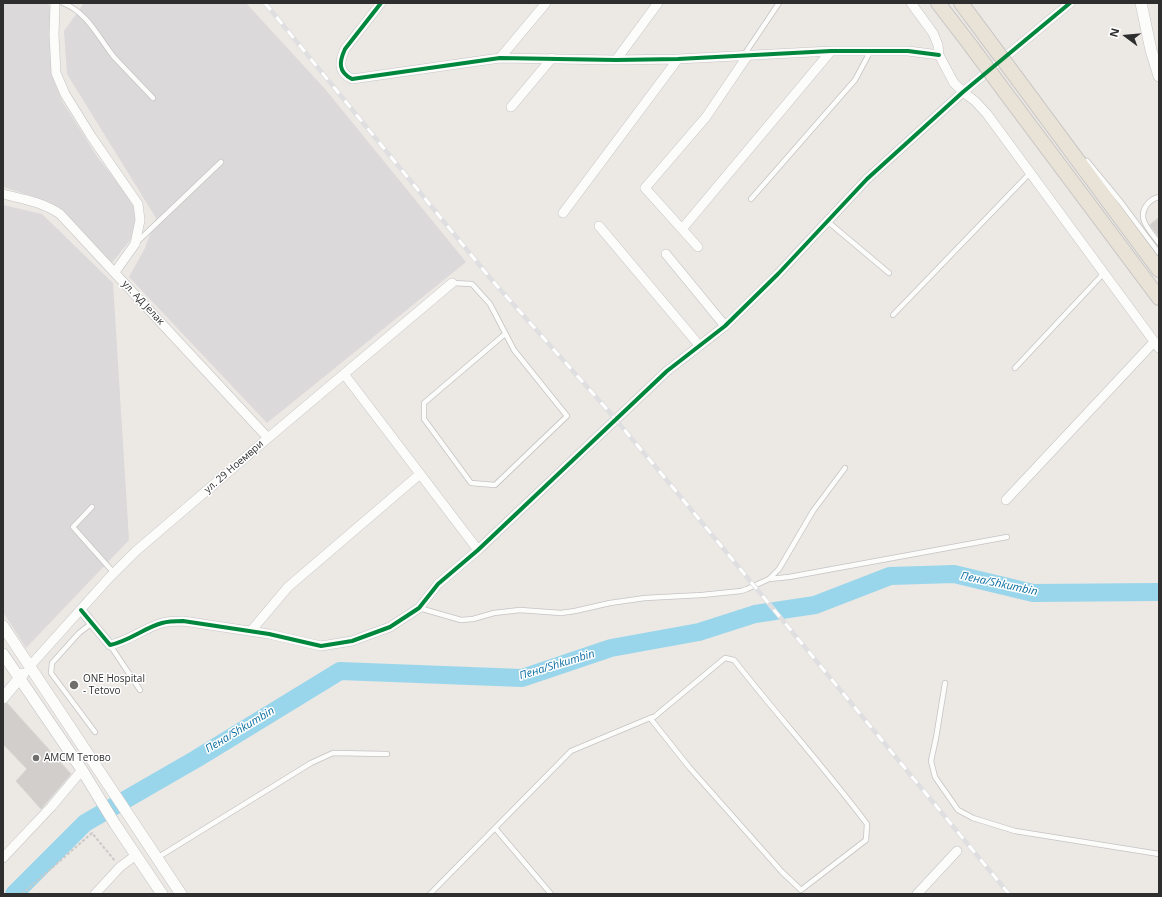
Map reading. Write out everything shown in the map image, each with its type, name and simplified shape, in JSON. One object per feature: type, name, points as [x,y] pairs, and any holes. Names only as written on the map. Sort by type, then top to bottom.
[{"type":"highway","points":[[938,3],[1159,298]]},
{"type":"highway","points":[[961,3],[1159,270]]},
{"type":"street","points":[[55,3],[54,36],[56,73],[65,94],[91,136],[138,204],[140,220],[135,244],[115,272]]},
{"type":"street","points":[[382,3],[345,49],[342,56],[340,63],[342,72],[352,79],[500,58],[616,60],[678,59],[831,51],[908,51],[939,55]]},
{"type":"street","points":[[500,58],[546,3]]},
{"type":"street","points":[[616,60],[658,3]]},
{"type":"street","points":[[911,3],[933,33],[938,45],[939,55],[954,83],[975,101],[987,114],[1157,345],[1006,500]]},
{"type":"street","points":[[82,610],[110,645],[121,643],[161,623],[172,621],[183,621],[269,634],[321,646],[352,641],[390,627],[419,608],[438,584],[478,550],[667,371],[725,326],[778,274],[867,179],[963,92],[1070,3]]},
{"type":"street","points":[[1141,3],[1151,50],[1159,76]]},
{"type":"street","points":[[682,229],[831,51]]},
{"type":"street","points":[[698,247],[645,188],[706,117],[745,56]]},
{"type":"street","points":[[511,107],[552,58]]},
{"type":"street","points":[[563,213],[678,59]]},
{"type":"street","name":"ул. АД Јелак","points":[[3,194],[37,202],[60,214],[268,438]]},
{"type":"street","points":[[599,226],[699,345]]},
{"type":"street","points":[[666,254],[725,326]]},
{"type":"street","name":"ул. 29 Ноември","points":[[30,666],[114,573],[136,551],[452,283]]},
{"type":"street","points":[[344,374],[478,550]]},
{"type":"street","points":[[251,631],[288,588],[420,474]]},
{"type":"street","points":[[3,626],[181,894]]},
{"type":"street","points":[[3,654],[84,774],[115,824],[162,894]]},
{"type":"street","points":[[4,694],[30,666]]},
{"type":"street","points":[[3,858],[84,774]]},
{"type":"street","points":[[917,894],[957,851]]},
{"type":"street","points":[[95,894],[120,867],[136,855]]},
{"type":"lane","points":[[63,3],[73,7],[90,23],[113,56],[153,98]]},
{"type":"lane","points":[[745,56],[779,3]]},
{"type":"lane","points":[[751,199],[855,80],[870,51]]},
{"type":"lane","points":[[1018,81],[1075,147]]},
{"type":"lane","points":[[1085,159],[1120,201],[1159,252]]},
{"type":"lane","points":[[135,244],[222,162]]},
{"type":"lane","points":[[893,315],[1030,173]]},
{"type":"lane","points":[[1159,197],[1154,198],[1148,203],[1144,210],[1144,221],[1159,243]]},
{"type":"lane","points":[[827,221],[889,273]]},
{"type":"lane","points":[[1015,368],[1104,273]]},
{"type":"lane","points":[[452,283],[472,284],[490,304],[514,350],[567,416],[494,484],[471,483],[424,419],[424,403],[505,334]]},
{"type":"lane","points":[[769,579],[779,569],[813,511],[845,468]]},
{"type":"lane","points":[[92,507],[73,527],[114,573]]},
{"type":"lane","points":[[419,608],[461,620],[473,619],[494,613],[520,610],[561,613],[610,603],[645,598],[678,597],[741,591],[769,579],[789,577],[1007,536]]},
{"type":"lane","points":[[92,623],[79,634],[52,663],[51,673],[95,732]]},
{"type":"lane","points":[[110,645],[140,690]]},
{"type":"lane","points":[[430,894],[571,751],[650,718],[654,717],[725,658],[734,660],[762,696],[843,792],[867,824],[866,840],[801,890],[782,872],[694,773],[650,718]]},
{"type":"lane","points":[[945,683],[931,761],[935,777],[958,810],[972,818],[1015,831],[1159,854]]},
{"type":"lane","points":[[157,858],[317,760],[333,753],[387,754]]},
{"type":"lane","points":[[495,828],[551,894]]},
{"type":"path","points":[[22,894],[92,833],[120,867]]},
{"type":"shaded area","points":[[3,3],[48,3],[53,16],[54,80],[62,101],[98,158],[137,206],[136,233],[111,264],[65,212],[35,197],[3,187]]},
{"type":"shaded area","points":[[84,3],[246,3],[325,89],[466,262],[267,423],[129,277],[145,248],[156,218],[67,74],[64,31]]},
{"type":"shaded area","points":[[3,205],[42,214],[113,283],[129,540],[26,648],[3,612]]},
{"type":"building","points":[[1159,218],[1159,237],[1150,225]]},
{"type":"building","name":"АМСМ Тетово","points":[[7,703],[71,774],[41,809],[16,781],[27,769],[3,744],[3,705]]},
{"type":"waterway","name":"Пена/Shkumbin","points":[[14,894],[85,823],[196,759],[340,671],[522,678],[611,648],[699,632],[755,614],[815,605],[890,576],[954,574],[1033,593],[1159,592]]},
{"type":"railway","points":[[265,3],[490,278],[605,407],[665,478],[1009,894]]},
{"type":"cycle path","points":[[381,3],[345,49],[343,54],[341,62],[342,70],[352,79],[500,58],[616,60],[678,59],[831,51],[908,51],[939,55]]},
{"type":"cycle path","points":[[81,610],[110,645],[124,641],[155,625],[172,621],[183,621],[269,634],[321,646],[352,641],[390,627],[419,608],[438,584],[478,550],[667,371],[725,326],[778,274],[867,179],[963,92],[1070,3]]},
{"type":"place","name":"ONE Hospital - Tetovo","points":[[74,685]]},
{"type":"place","name":"АМСМ Тетово","points":[[36,758]]}]
